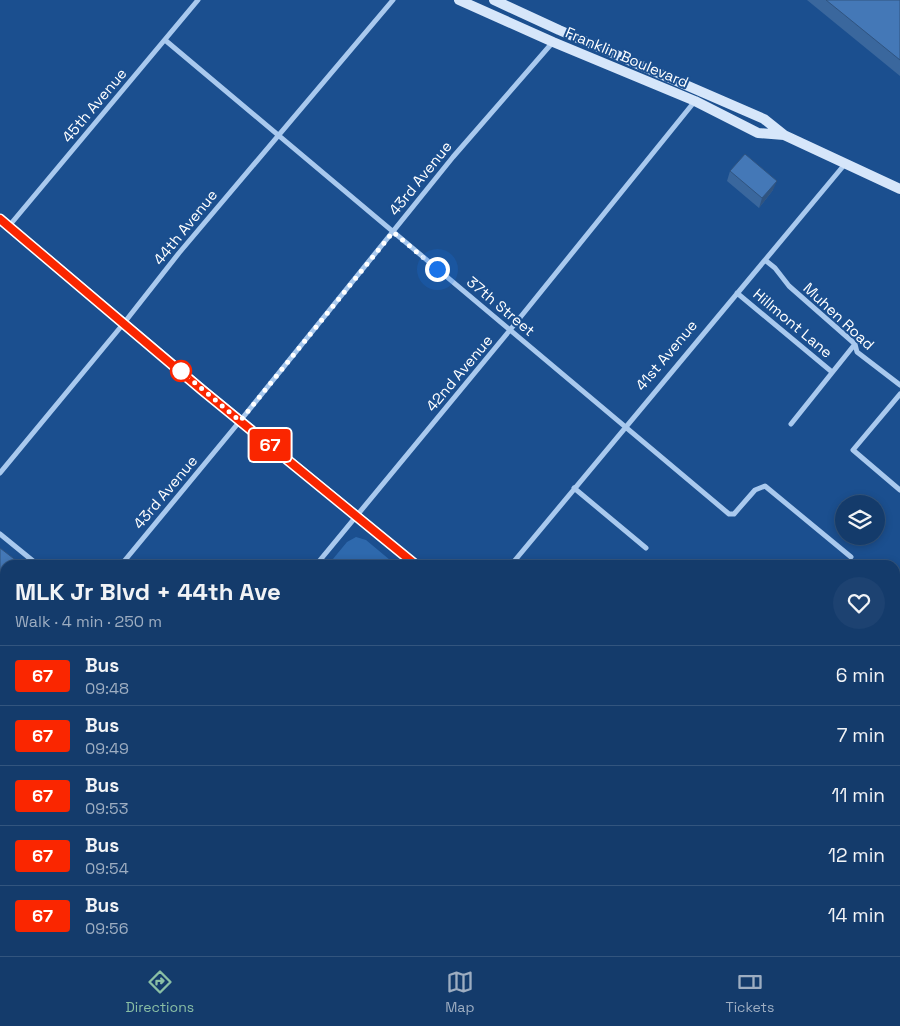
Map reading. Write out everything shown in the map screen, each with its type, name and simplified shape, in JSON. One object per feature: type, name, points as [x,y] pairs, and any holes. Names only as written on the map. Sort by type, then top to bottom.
[{"type":"main road","name":"Franklin Boulevard","points":[[459,0],[695,102],[758,133],[784,134]]},
{"type":"main road","name":"Franklin Boulevard","points":[[494,0],[764,119],[784,134],[900,189]]},
{"type":"main road","points":[[0,219],[240,421],[410,560]]},
{"type":"street","name":"45th Avenue","points":[[9,226],[198,0]]},
{"type":"street","name":"44th Avenue","points":[[0,473],[276,136],[393,0]]},
{"type":"street","name":"37th Street","points":[[164,40],[276,136],[626,426],[729,514],[734,514],[754,490],[764,486],[852,557]]},
{"type":"street","name":"43rd Avenue","points":[[125,560],[453,157],[553,42]]},
{"type":"street","name":"42nd Avenue","points":[[320,560],[695,102]]},
{"type":"street","name":"41st Avenue","points":[[515,560],[845,163]]},
{"type":"street","name":"Muhen Road","points":[[765,260],[789,286],[855,344],[857,352],[900,385]]},
{"type":"street","name":"Hillmont Lane","points":[[737,293],[832,372]]},
{"type":"street","name":"Hillmont Lane","points":[[790,424],[855,344]]},
{"type":"street","points":[[900,394],[853,450],[900,490]]},
{"type":"street","points":[[574,488],[646,548]]},
{"type":"street","points":[[0,534],[32,560]]},
{"type":"shaded area","points":[[356,537],[366,540],[390,560],[332,560],[347,542]]},
{"type":"building","points":[[826,0],[900,0],[900,60]]},
{"type":"building","points":[[745,154],[777,181],[762,198],[730,171]]},
{"type":"building","points":[[0,548],[16,560],[0,560]]},
{"type":"bus line","name":"67","points":[[0,219],[202,390],[410,560]]},
{"type":"route","points":[[181,371],[240,421],[393,232],[437,269]]}]
